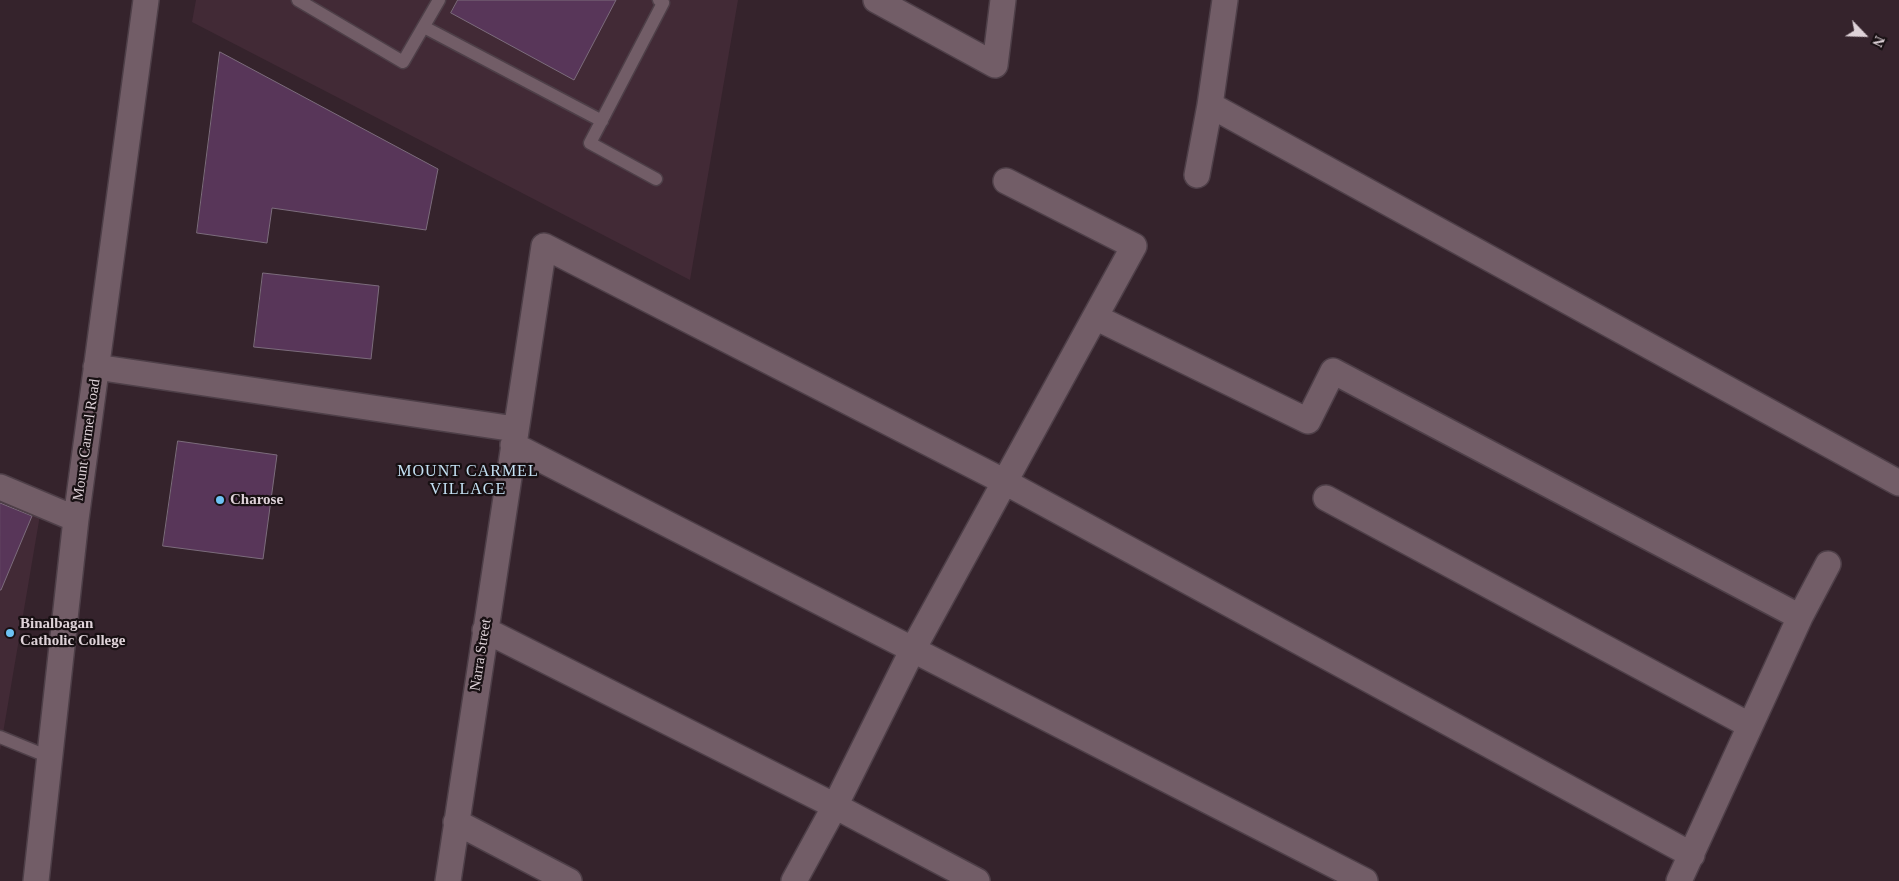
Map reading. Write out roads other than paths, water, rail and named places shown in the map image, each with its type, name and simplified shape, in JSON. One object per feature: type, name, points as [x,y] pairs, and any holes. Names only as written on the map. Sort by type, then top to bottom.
[{"type":"street","name":"Mount Carmel Road","points":[[36,881],[76,519],[146,0]]},
{"type":"street","points":[[876,0],[995,65],[1003,0]]},
{"type":"street","points":[[1197,175],[1226,0]]},
{"type":"street","points":[[1210,105],[1899,483]]},
{"type":"street","points":[[794,881],[835,806],[912,651],[1134,246],[1006,181]]},
{"type":"street","name":"Narra Street","points":[[448,881],[544,246],[1005,482]]},
{"type":"street","points":[[1095,317],[1308,421],[1333,371],[1800,618]]},
{"type":"street","points":[[96,367],[514,437],[912,651],[1364,881]]},
{"type":"street","points":[[1005,482],[1692,855]]},
{"type":"street","points":[[0,487],[76,519]]},
{"type":"street","points":[[1326,498],[1750,725]]},
{"type":"street","points":[[1679,881],[1800,618],[1828,564]]},
{"type":"street","points":[[485,630],[835,806],[977,881]]},
{"type":"street","points":[[456,822],[569,881]]},
{"type":"lane","points":[[298,0],[403,62],[439,0]]},
{"type":"lane","points":[[656,179],[590,143],[663,3],[659,0]]},
{"type":"lane","points":[[424,28],[602,121]]},
{"type":"lane","points":[[0,737],[49,757]]},
{"type":"place","name":"Charose","points":[[220,500]]},
{"type":"place","name":"Binalbagan Catholic College","points":[[10,633]]},
{"type":"district","name":"MOUNT CARMEL VILLAGE","points":[[468,481]]}]
